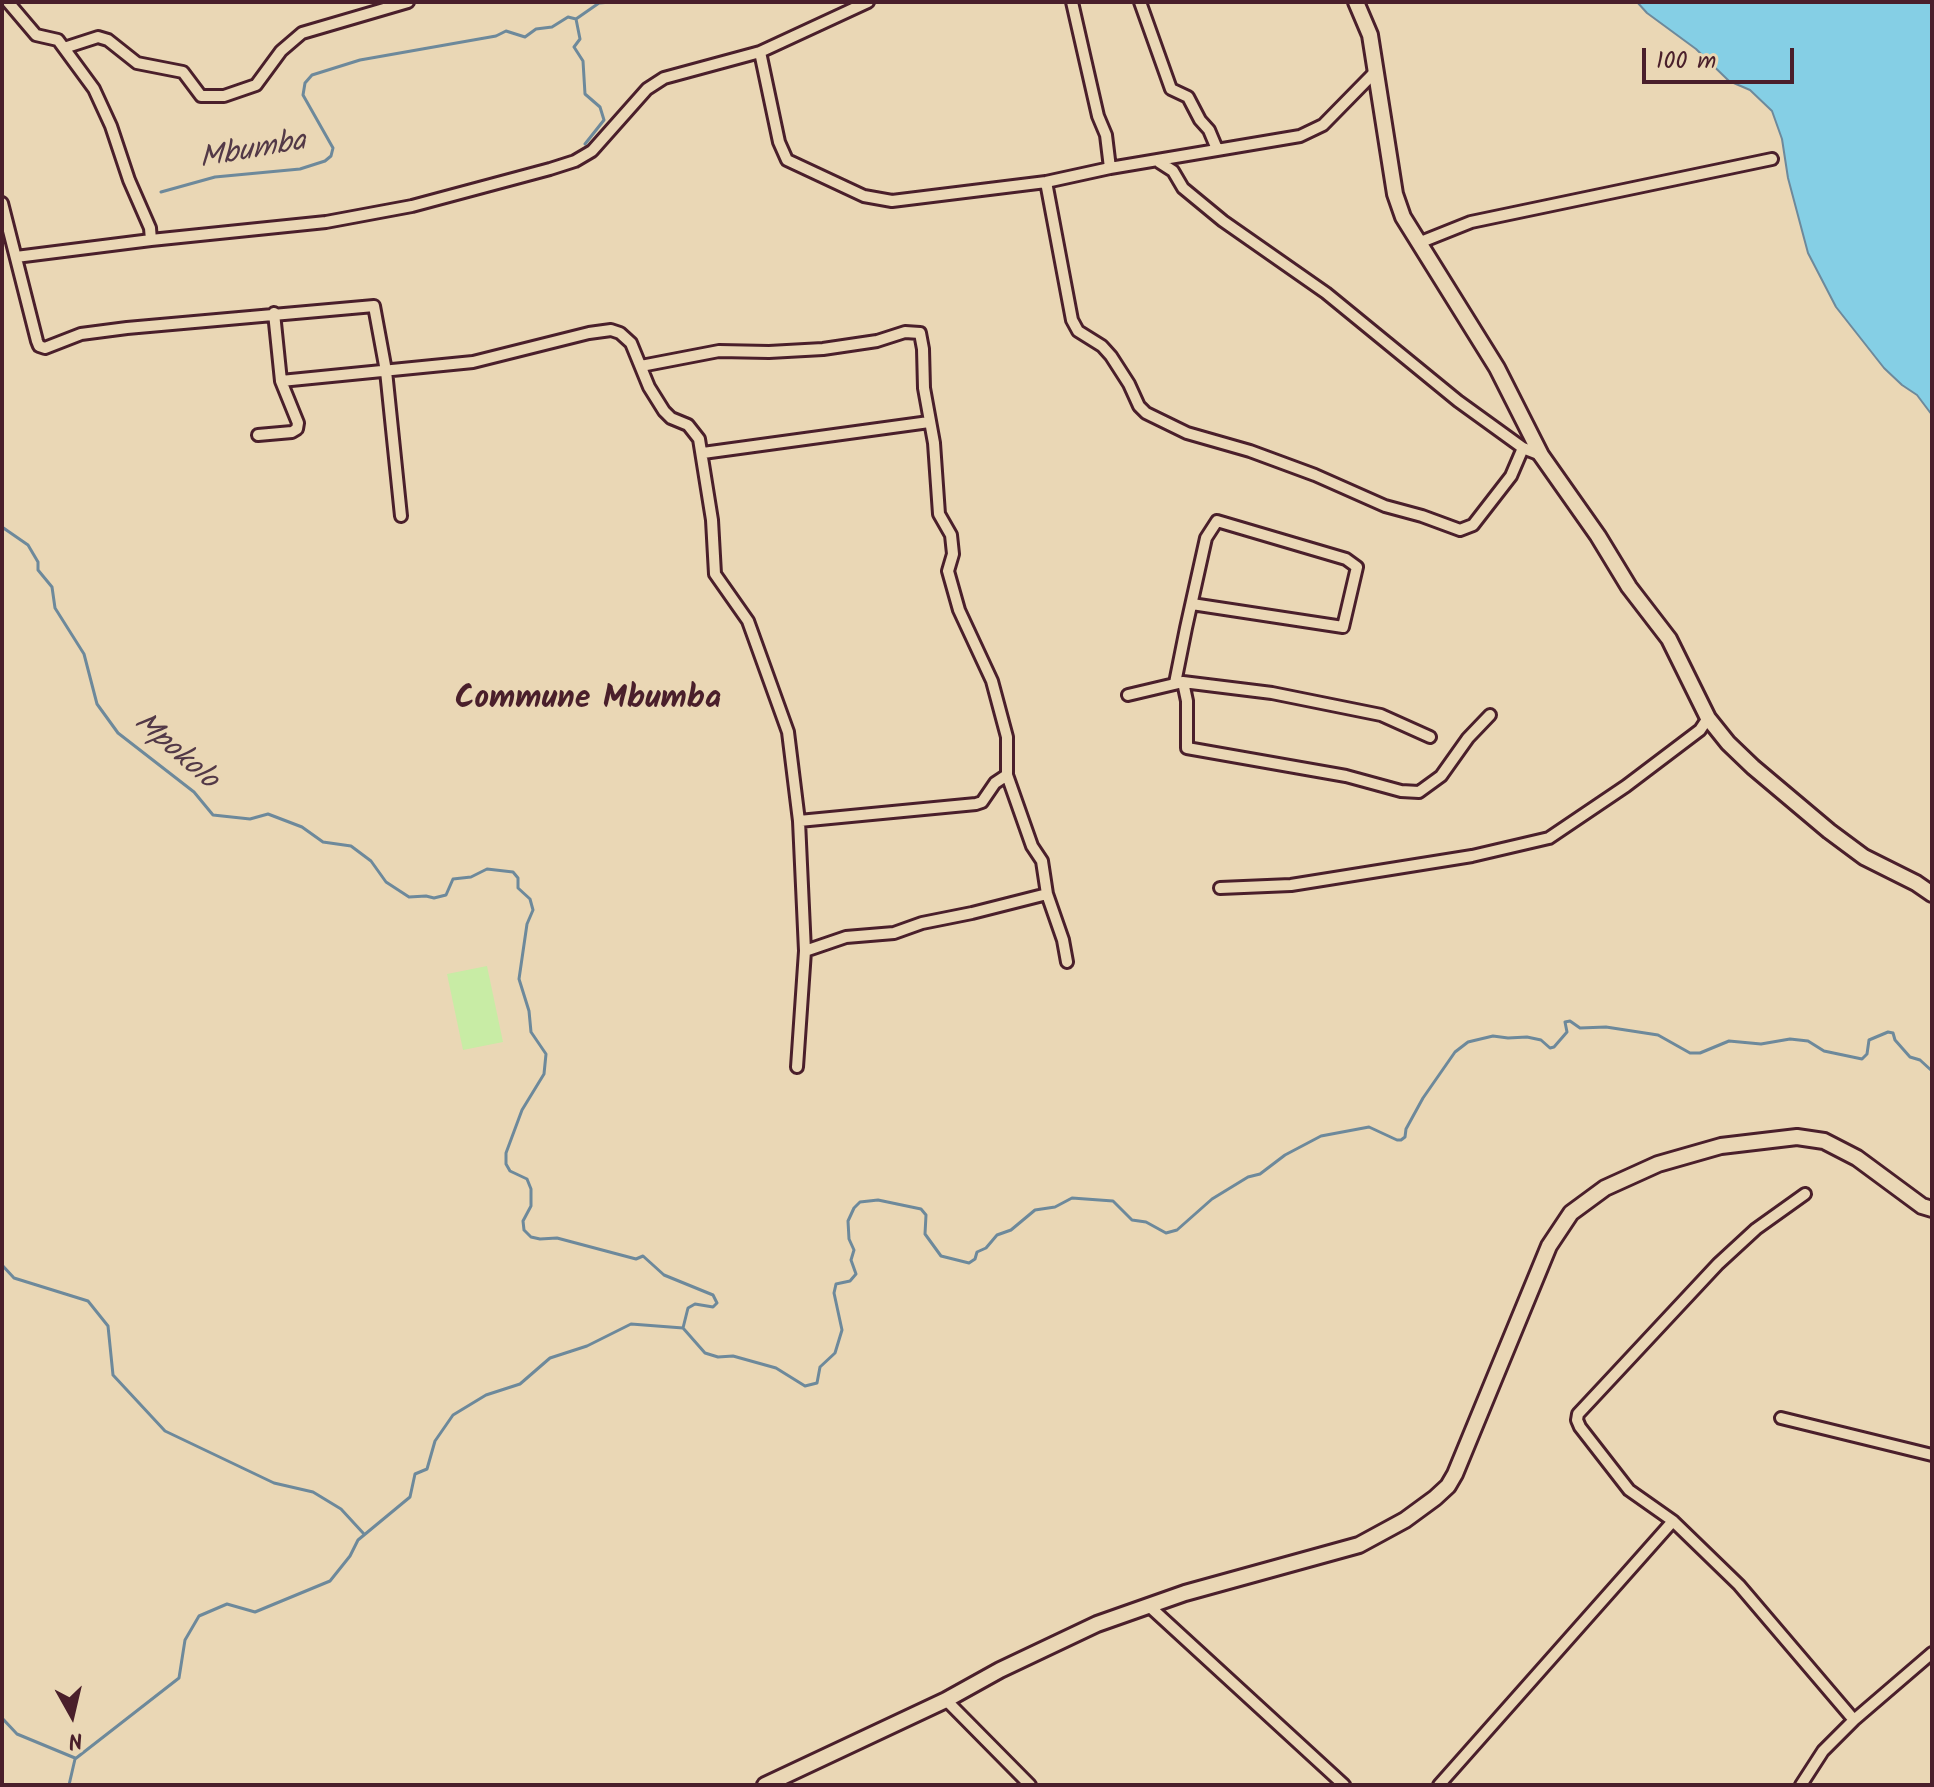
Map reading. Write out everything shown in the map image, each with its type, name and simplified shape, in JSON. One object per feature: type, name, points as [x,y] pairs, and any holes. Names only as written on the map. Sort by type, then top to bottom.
[{"type":"main road","points":[[1356,2],[1370,35],[1395,194],[1403,217],[1497,368],[1541,455],[1598,536],[1624,581],[1669,639],[1708,718],[1753,767],[1829,831],[1864,857],[1932,894]]},
{"type":"main road","points":[[765,1785],[946,1700],[1014,1663],[1097,1624],[1264,1570],[1359,1545],[1405,1520],[1448,1486],[1549,1246],[1571,1213],[1605,1188],[1658,1164],[1721,1146],[1797,1137],[1835,1146],[1857,1158],[1922,1206],[1932,1209]]},
{"type":"street","points":[[8,2],[36,35],[58,40],[94,89],[150,228],[151,240]]},
{"type":"street","points":[[64,48],[98,37],[108,40],[137,63],[183,72],[201,96],[224,96],[256,85],[281,51],[302,33],[408,2]]},
{"type":"street","points":[[16,257],[326,222],[412,206],[550,169],[575,161],[592,151],[647,89],[664,78],[760,52],[868,2]]},
{"type":"street","points":[[1072,2],[1098,116],[1106,135],[1110,168]]},
{"type":"street","points":[[1140,2],[1171,89],[1188,97],[1217,149]]},
{"type":"street","points":[[760,52],[779,142],[783,154],[792,165],[864,196],[892,201],[1046,182],[1300,136],[1323,125],[1374,73]]},
{"type":"street","points":[[1421,242],[1471,222],[1772,159]]},
{"type":"street","points":[[1159,162],[1173,171],[1183,188],[1223,221],[1326,293],[1458,401],[1523,448],[1541,455]]},
{"type":"street","points":[[1046,182],[1072,320],[1078,331],[1102,346],[1111,356],[1146,413],[1187,433],[1250,451],[1385,506],[1460,530],[1473,525],[1511,476],[1523,448]]},
{"type":"street","points":[[2,203],[37,341],[39,346],[45,348],[81,334],[274,313],[374,306],[386,371],[401,516]]},
{"type":"street","points":[[258,435],[292,432],[297,429],[298,423],[281,381],[274,313]]},
{"type":"street","points":[[281,381],[473,362],[578,335],[611,330],[631,343],[664,411],[671,418],[688,425],[699,439],[712,520],[715,574],[748,621],[788,732],[799,821],[805,951],[797,1067]]},
{"type":"street","points":[[641,366],[719,351],[823,349],[920,333],[924,388],[934,443],[939,514],[951,535],[953,554],[948,571],[959,610],[992,681],[1002,713],[1007,737],[1007,775],[1032,846],[1042,861],[1047,894],[1067,962]]},
{"type":"street","points":[[703,453],[929,422]]},
{"type":"street","points":[[1192,604],[1343,627],[1357,567],[1346,559],[1217,521],[1206,538],[1192,604],[1179,683],[1187,701],[1187,748],[1419,792],[1441,776],[1468,738],[1490,715]]},
{"type":"street","points":[[1128,695],[1179,683],[1316,701],[1381,715],[1430,737]]},
{"type":"street","points":[[1220,888],[1291,885],[1472,856],[1549,838],[1626,786],[1700,730],[1708,718]]},
{"type":"street","points":[[799,821],[976,804],[982,802],[995,783],[1007,775]]},
{"type":"street","points":[[805,951],[846,937],[894,933],[922,923],[1047,894]]},
{"type":"street","points":[[1805,1194],[1756,1229],[1718,1264],[1578,1414],[1577,1420],[1629,1490],[1673,1521],[1739,1585],[1854,1720]]},
{"type":"street","points":[[1781,1418],[1932,1455]]},
{"type":"street","points":[[1439,1785],[1673,1521]]},
{"type":"street","points":[[1149,1606],[1344,1785]]},
{"type":"street","points":[[1801,1785],[1823,1751],[1932,1653]]},
{"type":"street","points":[[946,1700],[1030,1785]]},
{"type":"green space","points":[[487,966],[503,1042],[463,1050],[447,974]]},
{"type":"water","points":[[1637,2],[1932,2],[1932,415],[1917,395],[1884,368],[1836,307],[1808,253],[1788,178],[1782,139],[1772,111],[1750,90],[1729,81],[1696,49]]},
{"type":"waterway","name":"Mbumba","points":[[161,192],[215,177],[300,169],[325,161],[331,156],[333,148],[303,95],[305,83],[312,75],[360,60],[496,36],[506,31],[525,37],[536,29],[552,27],[568,17],[576,19],[599,3],[611,2]]},
{"type":"waterway","points":[[576,19],[580,39],[574,47],[583,61],[585,94],[600,107],[604,120],[585,144]]},
{"type":"waterway","name":"Mpokolo","points":[[2,527],[28,545],[38,562],[38,570],[52,587],[55,608],[84,654],[97,704],[118,733],[194,792],[213,815],[250,819],[268,814],[302,827],[323,842],[351,846],[371,861],[386,882],[409,897],[446,895],[453,879],[471,877],[487,869],[513,872],[518,878],[518,888],[530,899],[533,910],[527,924],[519,979],[529,1011],[531,1032],[546,1054],[544,1074],[522,1110],[506,1153],[510,1171],[527,1179],[531,1189],[531,1206],[523,1221],[524,1230],[531,1237],[540,1239],[557,1238],[636,1259],[643,1256],[664,1275],[713,1295],[717,1303],[713,1307],[695,1304],[688,1308],[683,1328]]},
{"type":"waterway","points":[[69,1785],[75,1759],[179,1678],[185,1640],[199,1616],[227,1604],[255,1612],[330,1581],[350,1556],[358,1540],[410,1497],[415,1474],[427,1469],[435,1441],[453,1415],[486,1395],[520,1384],[550,1358],[587,1346],[631,1324],[683,1328],[705,1353],[718,1357],[733,1356],[776,1368],[805,1386],[817,1383],[820,1367],[835,1353],[842,1330],[834,1293],[836,1284],[850,1281],[856,1274],[851,1260],[854,1250],[849,1239],[848,1221],[860,1202],[878,1200],[921,1209],[926,1215],[925,1234],[941,1256],[969,1263],[997,1235],[1011,1230],[1035,1210],[1055,1207],[1072,1198],[1113,1201],[1132,1220],[1146,1222],[1166,1233],[1177,1230],[1212,1199],[1321,1136],[1369,1127],[1401,1140],[1423,1098],[1455,1052],[1468,1042],[1493,1036],[1527,1037],[1541,1040],[1550,1048],[1567,1032],[1565,1022],[1570,1021],[1580,1028],[1606,1027],[1658,1035],[1690,1053],[1700,1053],[1729,1041],[1761,1044],[1790,1039],[1808,1041],[1824,1051],[1862,1059],[1867,1054],[1869,1040],[1888,1032],[1893,1033],[1895,1040],[1910,1057],[1920,1060],[1932,1071]]},
{"type":"waterway","points":[[2,1265],[14,1278],[88,1301],[108,1326],[113,1375],[165,1431],[274,1483],[313,1492],[341,1509],[364,1534]]},
{"type":"waterway","points":[[2,1718],[17,1734],[75,1758]]},
{"type":"district","name":"Commune Mbumba","points":[[588,702]]}]
